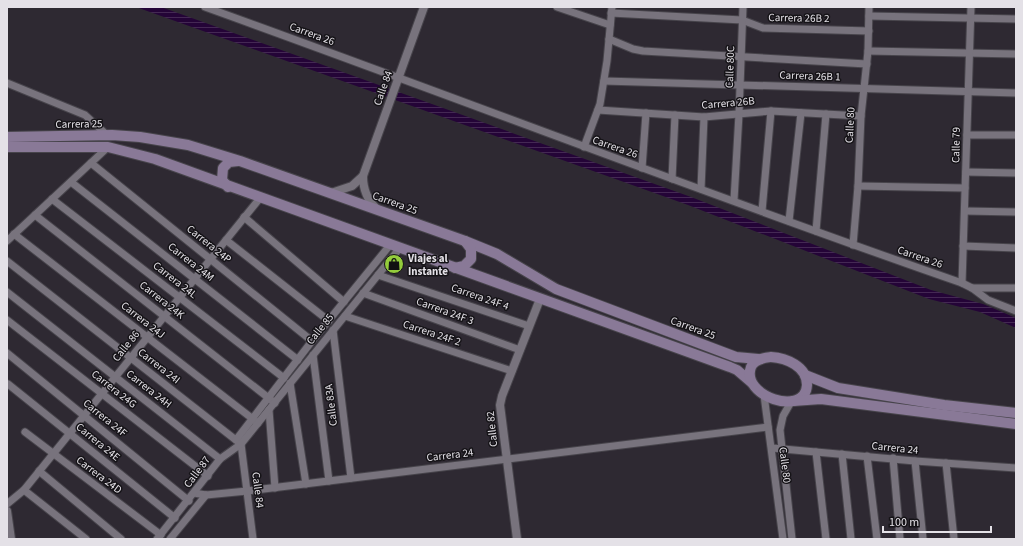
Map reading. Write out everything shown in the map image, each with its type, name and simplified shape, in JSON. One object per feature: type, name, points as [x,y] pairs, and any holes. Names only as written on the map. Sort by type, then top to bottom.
[{"type":"main road","name":"Carrera 25","points":[[7,137],[132,136],[188,145],[240,161],[464,241],[497,254],[556,290],[736,357],[758,359]]},
{"type":"main road","name":"Carrera 25","points":[[7,147],[108,147],[155,159],[394,247],[730,367],[737,370],[751,382]]},
{"type":"main road","points":[[232,188],[224,184],[221,172],[229,162],[240,161]]},
{"type":"main road","points":[[453,267],[464,266],[471,259],[471,249],[464,241]]},
{"type":"main road","points":[[792,401],[799,399],[805,392],[807,384],[804,376],[797,366],[782,359],[771,357],[758,359],[752,364],[750,370],[751,382],[764,395],[776,400],[792,401],[821,399],[1016,424]]},
{"type":"main road","points":[[804,376],[838,388],[944,406],[1016,413]]},
{"type":"street","name":"Carrera 26","points":[[204,7],[399,77],[701,190],[734,200],[816,232],[962,283],[972,288],[988,300],[1016,311]]},
{"type":"street","name":"Calle 84","points":[[377,209],[367,198],[363,184],[363,176],[424,7]]},
{"type":"street","points":[[557,7],[610,25]]},
{"type":"street","name":"Calle 80C","points":[[734,200],[743,7]]},
{"type":"street","name":"Calle 80","points":[[853,245],[858,186],[861,116],[868,51],[869,7]]},
{"type":"street","name":"Calle 79","points":[[962,283],[971,7]]},
{"type":"street","points":[[584,147],[598,110],[604,81],[611,10]]},
{"type":"street","name":"Carrera 26B 2","points":[[611,10],[742,20],[763,28],[869,31]]},
{"type":"street","points":[[869,16],[1016,19]]},
{"type":"street","points":[[609,39],[643,52],[741,56],[867,64]]},
{"type":"street","points":[[868,51],[1016,54]]},
{"type":"street","name":"Carrera 26B 1","points":[[604,81],[1016,93]]},
{"type":"street","points":[[7,83],[86,115],[107,136]]},
{"type":"street","name":"Carrera 26B","points":[[598,110],[704,117],[771,111],[861,116]]},
{"type":"street","points":[[762,211],[771,111]]},
{"type":"street","points":[[642,168],[646,113]]},
{"type":"street","points":[[789,221],[801,113]]},
{"type":"street","points":[[816,232],[826,114]]},
{"type":"street","points":[[672,178],[675,115]]},
{"type":"street","points":[[701,190],[704,117]]},
{"type":"street","points":[[967,135],[1016,135]]},
{"type":"street","points":[[7,241],[108,147]]},
{"type":"street","name":"Carrera 24P","points":[[91,163],[312,341]]},
{"type":"street","points":[[966,172],[1016,173]]},
{"type":"street","points":[[331,193],[352,186],[363,176]]},
{"type":"street","name":"Carrera 24M","points":[[71,182],[298,360]]},
{"type":"street","points":[[858,186],[965,188]]},
{"type":"street","name":"Calle 86","points":[[7,504],[24,490],[260,198]]},
{"type":"street","name":"Carrera 24L","points":[[52,199],[284,378]]},
{"type":"street","points":[[965,211],[1016,212]]},
{"type":"street","name":"Carrera 24K","points":[[35,215],[272,400]]},
{"type":"street","points":[[244,217],[344,302]]},
{"type":"street","name":"Carrera 24J","points":[[14,234],[255,421]]},
{"type":"street","points":[[226,240],[329,321]]},
{"type":"street","points":[[964,246],[1016,248]]},
{"type":"street","points":[[255,421],[272,400],[284,378],[312,341],[344,302],[394,247]]},
{"type":"street","name":"Calle 85","points":[[255,421],[269,410],[272,400],[290,383],[345,316],[378,274],[394,247]]},
{"type":"street","name":"Carrera 24I","points":[[7,261],[239,442]]},
{"type":"street","name":"Carrera 24F 4","points":[[378,274],[529,326]]},
{"type":"street","points":[[972,288],[1016,288]]},
{"type":"street","name":"Carrera 24H","points":[[7,292],[220,459]]},
{"type":"street","name":"Carrera 24F 3","points":[[363,293],[520,350]]},
{"type":"street","name":"Calle 82","points":[[517,539],[500,405],[540,299]]},
{"type":"street","name":"Carrera 24F 2","points":[[345,316],[512,371]]},
{"type":"street","name":"Carrera 24G","points":[[7,320],[208,476]]},
{"type":"street","name":"Calle 83A","points":[[333,330],[351,478]]},
{"type":"street","name":"Carrera 24F","points":[[7,353],[189,501]]},
{"type":"street","points":[[313,355],[329,481]]},
{"type":"street","points":[[290,383],[306,484]]},
{"type":"street","name":"Carrera 24E","points":[[8,384],[175,518]]},
{"type":"street","name":"Calle 80","points":[[764,395],[783,539]]},
{"type":"street","name":"Calle 80","points":[[792,401],[783,416],[780,430],[792,539]]},
{"type":"street","points":[[269,410],[275,488]]},
{"type":"street","name":"Calle 87","points":[[159,537],[189,501],[220,459],[239,442],[255,421]]},
{"type":"street","name":"Carrera 24","points":[[194,493],[206,495],[275,488],[768,428]]},
{"type":"street","name":"Carrera 24D","points":[[25,432],[159,537]]},
{"type":"street","name":"Calle 84","points":[[239,442],[254,539]]},
{"type":"street","name":"Carrera 24","points":[[772,448],[915,461],[1016,468]]},
{"type":"street","points":[[816,452],[826,539]]},
{"type":"street","points":[[842,454],[851,539]]},
{"type":"street","points":[[867,456],[877,539]]},
{"type":"street","points":[[893,458],[900,539]]},
{"type":"street","points":[[915,461],[923,539]]},
{"type":"street","points":[[946,463],[954,539]]},
{"type":"street","points":[[39,471],[121,539]]},
{"type":"street","points":[[24,490],[86,539]]},
{"type":"street","points":[[170,539],[206,495]]},
{"type":"street","points":[[7,511],[10,539]]},
{"type":"shaded area","points":[[136,7],[161,7],[691,197],[931,290],[983,304],[1016,318],[1016,328],[980,312],[929,299],[688,205]]},
{"type":"place","name":"Viajes al Instante","points":[[394,264]]}]
